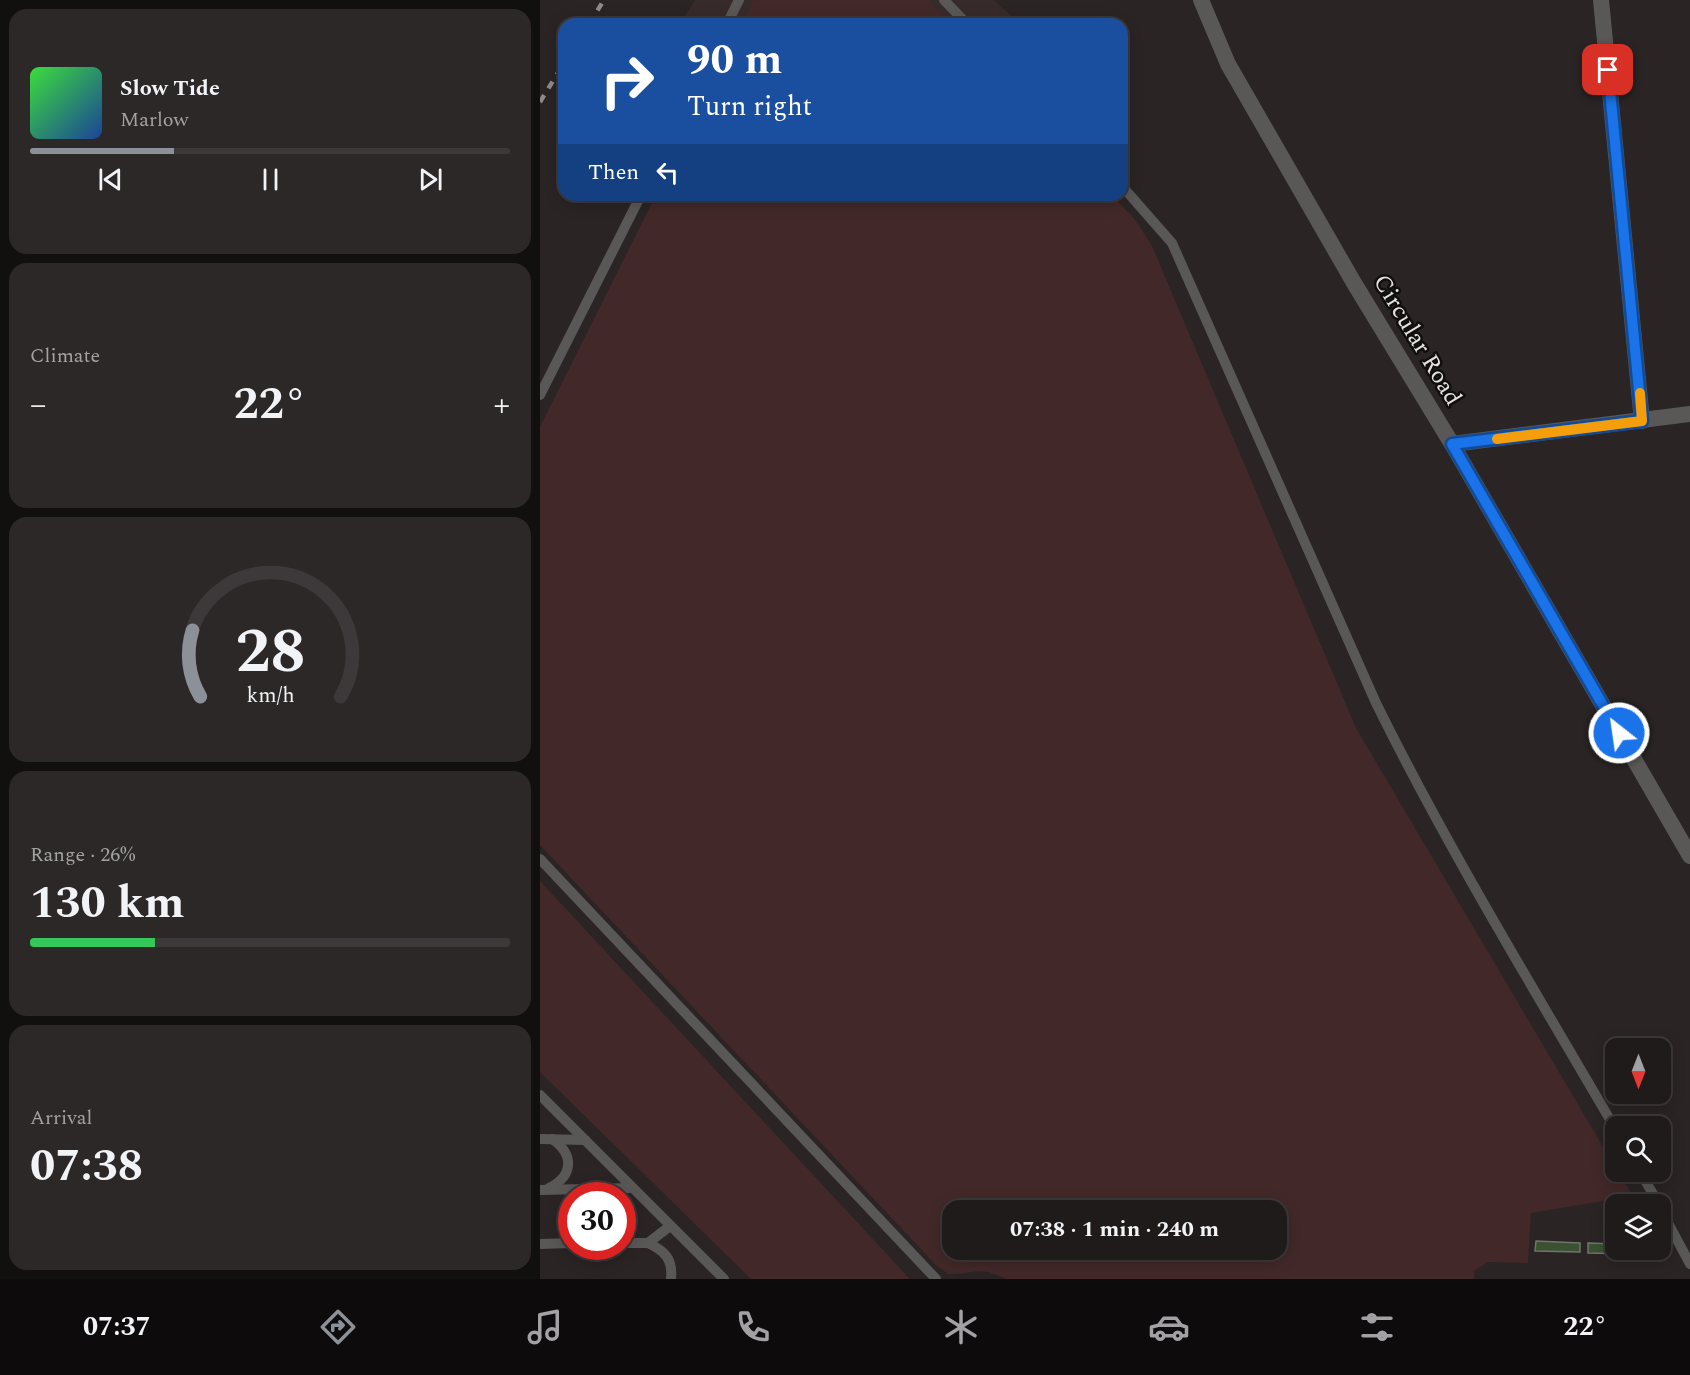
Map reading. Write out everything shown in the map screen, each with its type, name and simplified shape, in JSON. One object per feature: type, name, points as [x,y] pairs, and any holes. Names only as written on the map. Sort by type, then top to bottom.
[{"type":"street","name":"Circular Road","points":[[1201,0],[1233,73],[1354,283],[1452,444],[1690,856]]},
{"type":"street","points":[[1601,0],[1642,421]]},
{"type":"street","points":[[1452,444],[1690,414]]},
{"type":"lane","points":[[730,18],[739,0]]},
{"type":"lane","points":[[944,0],[961,18]]},
{"type":"lane","points":[[1128,193],[1172,243],[1371,692],[1399,750],[1477,892],[1608,1116]]},
{"type":"lane","points":[[540,394],[638,201]]},
{"type":"lane","points":[[540,859],[936,1279]]},
{"type":"lane","points":[[540,1095],[627,1182]]},
{"type":"lane","points":[[540,1139],[585,1140]]},
{"type":"lane","points":[[543,1190],[561,1182],[569,1168],[567,1156],[561,1145],[552,1139]]},
{"type":"lane","points":[[543,1190],[558,1190]]},
{"type":"lane","points":[[636,1191],[724,1279]]},
{"type":"lane","points":[[648,1243],[670,1226]]},
{"type":"lane","points":[[1671,1227],[1690,1264]]},
{"type":"lane","points":[[636,1243],[648,1243],[665,1251],[672,1267],[671,1279]]},
{"type":"lane","points":[[540,1244],[558,1244]]},
{"type":"shaded area","points":[[695,0],[994,0],[1014,18],[684,18]]},
{"type":"shaded area","points":[[754,0],[928,0],[945,18],[745,18]]},
{"type":"shaded area","points":[[653,201],[1118,201],[1136,221],[1152,246],[1356,728],[1605,1150],[1605,1182],[1624,1182],[1632,1194],[1605,1194],[1605,1201],[1531,1213],[1528,1263],[1488,1262],[1474,1271],[1474,1279],[1006,1279],[982,1271],[948,1274],[936,1265],[540,845],[540,427]]},
{"type":"shaded area","points":[[540,881],[910,1279],[751,1279],[540,1072]]},
{"type":"building","points":[[1536,1241],[1580,1243],[1580,1252],[1535,1251]]},
{"type":"building","points":[[1588,1243],[1605,1244],[1605,1253],[1588,1253]]},
{"type":"railway","points":[[593,18],[604,0]]},
{"type":"railway","points":[[540,102],[558,73]]},
{"type":"slow traffic","points":[[1497,439],[1642,421],[1640,393]]},
{"type":"route","points":[[1608,70],[1642,421],[1452,444],[1619,733]]}]
